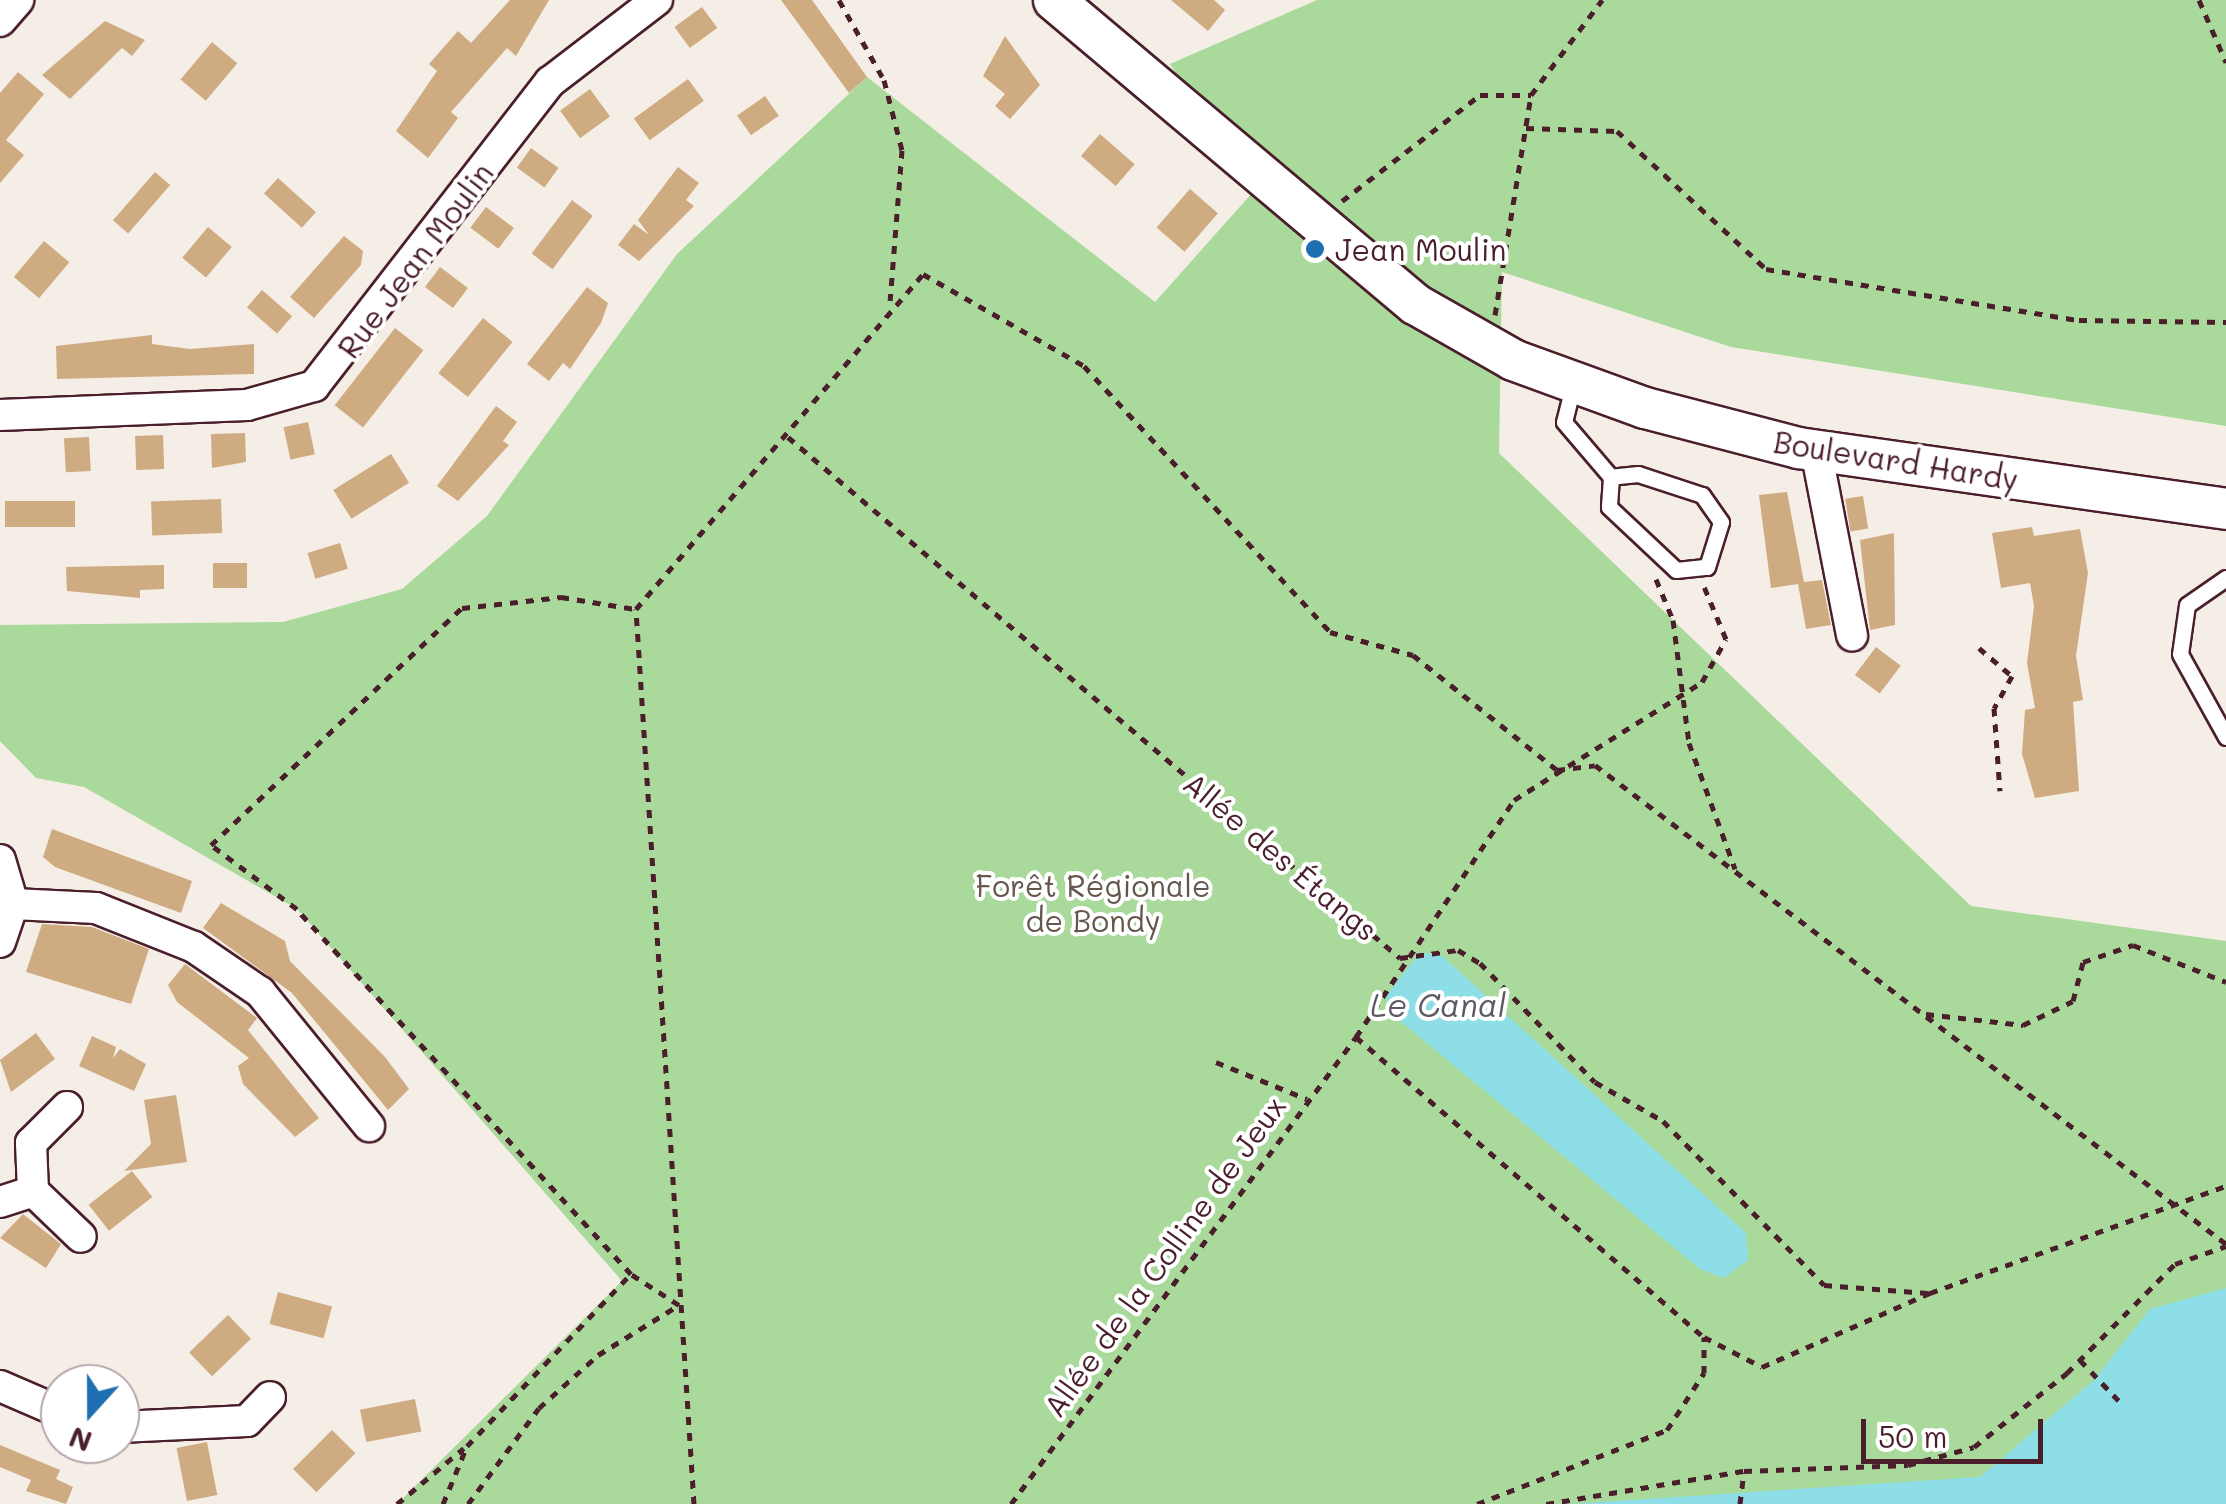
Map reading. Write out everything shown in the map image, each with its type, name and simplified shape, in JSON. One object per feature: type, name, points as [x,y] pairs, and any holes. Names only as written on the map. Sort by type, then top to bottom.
[{"type":"street","points":[[0,20],[18,0]]},
{"type":"street","name":"Rue Jean Moulin","points":[[0,416],[248,405],[314,386],[550,82],[658,0]]},
{"type":"street","name":"Boulevard Hardy","points":[[1054,0],[1314,224],[1388,281],[1513,360],[1576,378],[1696,424],[1816,450],[2226,509]]},
{"type":"street","name":"Boulevard Hardy","points":[[1388,281],[1492,324],[1576,378]]},
{"type":"street","points":[[1816,450],[1852,636]]},
{"type":"street","points":[[0,860],[13,904],[0,942]]},
{"type":"street","points":[[13,904],[96,908],[194,946],[260,992],[369,1126]]},
{"type":"street","points":[[67,1107],[31,1143],[33,1190],[81,1237]]},
{"type":"street","points":[[0,1202],[33,1190]]},
{"type":"street","points":[[0,1386],[40,1403]]},
{"type":"street","points":[[140,1426],[247,1421],[270,1397]]},
{"type":"lane","points":[[1576,378],[1564,422],[1610,477],[1609,507],[1676,570],[1707,567],[1721,522],[1702,495],[1638,474],[1610,477]]},
{"type":"lane","points":[[2226,578],[2187,605],[2180,654],[2226,738]]},
{"type":"path","points":[[838,0],[884,80],[902,150],[889,304]]},
{"type":"path","points":[[1492,324],[1532,95],[1602,0]]},
{"type":"path","points":[[2199,0],[2226,62]]},
{"type":"path","points":[[1314,224],[1480,96],[1532,95]]},
{"type":"path","points":[[1526,128],[1616,130],[1766,270],[2079,320],[2226,322]]},
{"type":"path","points":[[694,1504],[636,609],[788,437],[889,304],[923,274],[1084,366],[1330,632],[1413,655],[1557,770],[1596,765],[2226,1245]]},
{"type":"path","name":"Allée des Étangs","points":[[788,437],[1400,958],[1356,1037]]},
{"type":"path","points":[[1636,532],[1673,620],[1688,743],[1736,872]]},
{"type":"path","points":[[1400,958],[1514,800],[1702,682],[1726,639],[1697,568]]},
{"type":"path","points":[[636,609],[561,597],[462,608],[212,846],[298,909],[631,1274],[679,1305]]},
{"type":"path","points":[[1980,648],[2012,676],[1994,708],[2000,790]]},
{"type":"path","points":[[1925,1014],[2023,1024],[2073,1001],[2083,962],[2133,944],[2226,982]]},
{"type":"path","points":[[1400,958],[1458,950],[1480,963],[1594,1082],[1663,1121],[1824,1284],[1930,1293]]},
{"type":"path","points":[[1356,1037],[1704,1336],[1762,1367],[1930,1293],[2226,1186]]},
{"type":"path","name":"Allée de la Colline de Jeux","points":[[1011,1504],[1356,1037]]},
{"type":"path","points":[[1216,1062],[1307,1099]]},
{"type":"path","points":[[1546,1504],[1744,1471],[1908,1465],[1974,1447],[2080,1360],[2175,1264],[2226,1245]]},
{"type":"path","points":[[397,1504],[467,1446],[631,1274]]},
{"type":"path","points":[[468,1504],[539,1408],[598,1356],[679,1305]]},
{"type":"path","points":[[1476,1504],[1667,1430],[1704,1373],[1704,1336]]},
{"type":"path","points":[[2080,1360],[2121,1403]]},
{"type":"path","points":[[443,1504],[467,1446]]},
{"type":"path","points":[[1740,1504],[1744,1471]]},
{"type":"green space","name":"Forêt Régionale de Bondy","points":[[1317,0],[2226,0],[2226,426],[1731,347],[1502,272],[1499,453],[1971,906],[2226,941],[2226,1504],[397,1504],[622,1281],[297,909],[84,787],[36,778],[0,741],[0,625],[283,622],[402,589],[487,516],[677,254],[867,77],[1155,302],[1253,192],[1170,64]]},
{"type":"water","name":"Le Canal","points":[[1420,953],[1440,954],[1746,1233],[1748,1260],[1724,1278],[1700,1269],[1388,1011],[1386,996]]},
{"type":"water","points":[[2226,1288],[2226,1504],[1571,1504],[1980,1477],[2093,1381],[2150,1309]]},
{"type":"building","points":[[510,0],[549,0],[516,56],[507,48],[451,112],[458,118],[428,158],[396,131],[437,71],[429,64],[458,31],[471,43]]},
{"type":"building","points":[[781,0],[812,0],[867,77],[849,93]]},
{"type":"building","points":[[1171,0],[1214,0],[1225,10],[1208,31]]},
{"type":"building","points":[[702,7],[717,28],[690,48],[674,27]]},
{"type":"building","points":[[105,21],[145,40],[132,56],[122,48],[70,99],[42,75]]},
{"type":"building","points":[[1005,36],[1040,85],[1010,119],[995,106],[1005,94],[983,76]]},
{"type":"building","points":[[212,42],[237,63],[206,101],[181,80]]},
{"type":"building","points":[[18,72],[44,94],[6,140],[24,155],[0,183],[0,93]]},
{"type":"building","points":[[688,79],[704,101],[650,140],[634,118]]},
{"type":"building","points":[[590,89],[610,117],[580,138],[560,111]]},
{"type":"building","points":[[765,96],[779,116],[751,135],[737,116]]},
{"type":"building","points":[[1100,134],[1135,164],[1116,186],[1081,156]]},
{"type":"building","points":[[531,148],[559,168],[544,187],[517,167]]},
{"type":"building","points":[[678,167],[699,183],[686,200],[694,206],[639,261],[618,245],[634,224],[649,235],[638,220]]},
{"type":"building","points":[[155,172],[170,185],[128,233],[113,220]]},
{"type":"building","points":[[278,178],[316,212],[302,228],[264,194]]},
{"type":"building","points":[[1190,189],[1218,213],[1184,252],[1157,227]]},
{"type":"building","points":[[572,200],[593,216],[552,269],[532,254]]},
{"type":"building","points":[[486,207],[514,228],[498,249],[470,228]]},
{"type":"building","points":[[208,227],[232,247],[206,278],[182,258]]},
{"type":"building","points":[[344,236],[363,251],[361,265],[314,318],[290,297]]},
{"type":"building","points":[[44,241],[69,262],[39,298],[14,277]]},
{"type":"building","points":[[440,267],[468,288],[453,308],[425,287]]},
{"type":"building","points":[[587,287],[608,303],[601,323],[570,369],[563,363],[549,381],[527,364]]},
{"type":"building","points":[[262,290],[292,316],[277,334],[247,307]]},
{"type":"building","points":[[483,318],[513,342],[468,397],[438,373]]},
{"type":"building","points":[[395,328],[423,350],[363,427],[335,405]]},
{"type":"building","points":[[152,335],[152,344],[190,349],[254,344],[254,374],[57,379],[56,346]]},
{"type":"building","points":[[496,406],[517,422],[503,441],[509,445],[458,501],[437,486]]},
{"type":"building","points":[[308,422],[315,454],[290,459],[284,427]]},
{"type":"building","points":[[245,433],[246,462],[212,468],[211,434]]},
{"type":"building","points":[[163,435],[164,469],[136,470],[135,436]]},
{"type":"building","points":[[89,437],[91,471],[66,472],[64,438]]},
{"type":"building","points":[[391,454],[409,483],[351,519],[333,490]]},
{"type":"building","points":[[1787,492],[1804,582],[1822,580],[1831,625],[1806,629],[1798,584],[1771,588],[1759,495]]},
{"type":"building","points":[[1863,496],[1868,529],[1850,531],[1845,499]]},
{"type":"building","points":[[221,499],[222,533],[152,535],[151,501]]},
{"type":"building","points":[[5,501],[75,501],[75,527],[5,527]]},
{"type":"building","points":[[2032,527],[2034,536],[2080,529],[2088,573],[2076,656],[2083,700],[2073,702],[2079,791],[2035,798],[2022,754],[2025,710],[2035,708],[2027,663],[2034,606],[2030,583],[2001,588],[1992,533]]},
{"type":"building","points":[[1894,533],[1895,625],[1870,630],[1860,540]]},
{"type":"building","points":[[340,543],[348,569],[315,579],[307,553]]},
{"type":"building","points":[[213,563],[247,563],[247,588],[213,588]]},
{"type":"building","points":[[164,565],[164,589],[140,590],[140,598],[67,591],[66,567]]},
{"type":"building","points":[[1876,647],[1901,666],[1880,694],[1855,675]]},
{"type":"building","points":[[52,829],[192,881],[181,913],[55,867],[43,857]]},
{"type":"building","points":[[221,903],[285,941],[290,961],[385,1057],[409,1089],[388,1110],[292,993],[203,928]]},
{"type":"building","points":[[42,924],[92,927],[149,949],[131,1004],[26,972]]},
{"type":"building","points":[[185,964],[257,1018],[248,1030],[319,1118],[295,1137],[243,1084],[238,1066],[249,1058],[177,1002],[168,985]]},
{"type":"building","points":[[36,1033],[55,1059],[11,1092],[0,1060]]},
{"type":"building","points":[[92,1036],[116,1047],[113,1058],[120,1049],[146,1064],[134,1091],[79,1066]]},
{"type":"building","points":[[176,1095],[187,1162],[124,1171],[151,1144],[144,1100]]},
{"type":"building","points":[[132,1171],[152,1197],[109,1231],[89,1205]]},
{"type":"building","points":[[23,1214],[61,1244],[46,1268],[0,1238]]},
{"type":"building","points":[[278,1292],[332,1306],[324,1338],[269,1324]]},
{"type":"building","points":[[228,1315],[251,1339],[212,1376],[189,1353]]},
{"type":"building","points":[[415,1399],[421,1431],[366,1442],[360,1410]]},
{"type":"building","points":[[332,1430],[355,1453],[316,1492],[293,1469]]},
{"type":"building","points":[[207,1442],[217,1495],[187,1501],[177,1448]]},
{"type":"building","points":[[0,1445],[60,1470],[56,1479],[73,1487],[66,1504],[26,1491],[31,1480],[0,1467]]},
{"type":"place","name":"Jean Moulin","points":[[1315,249]]}]
